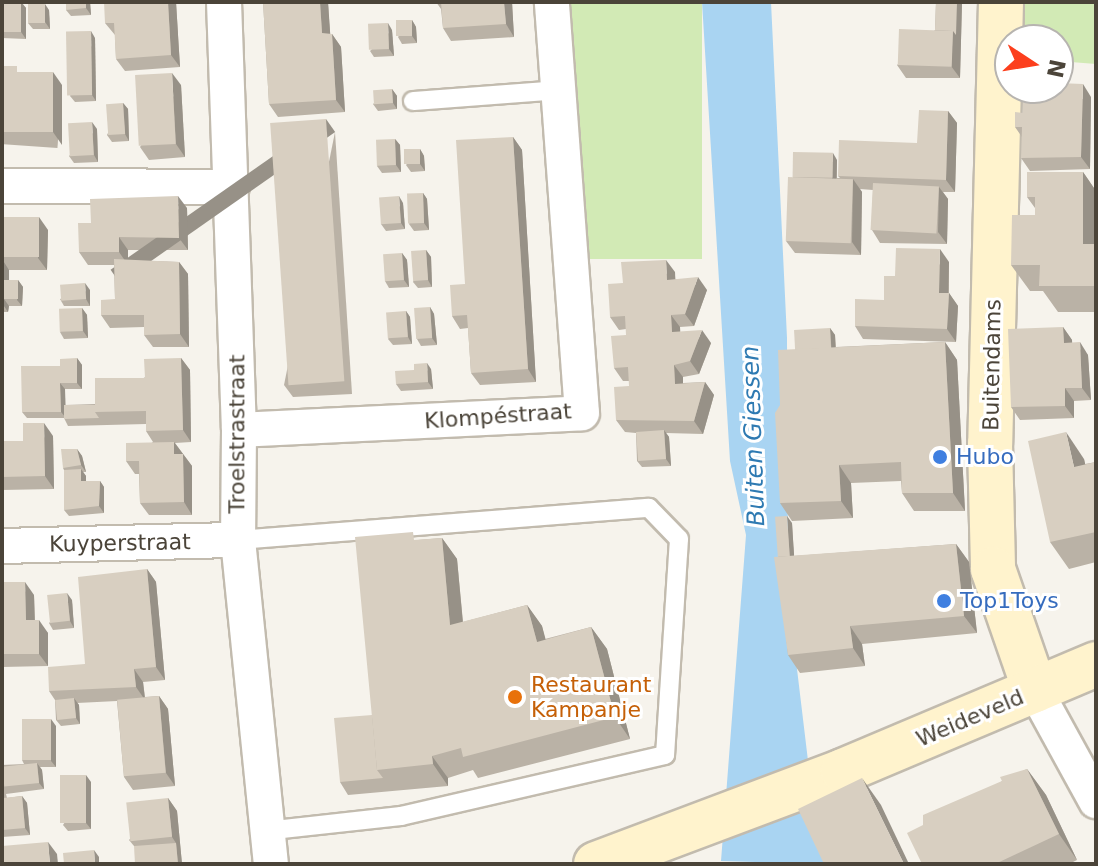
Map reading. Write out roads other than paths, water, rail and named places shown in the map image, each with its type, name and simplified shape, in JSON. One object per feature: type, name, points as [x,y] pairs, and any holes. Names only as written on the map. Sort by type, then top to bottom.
[{"type":"street","name":"Troelstrastraat","points":[[224,2],[239,430],[238,540],[269,848]]},
{"type":"street","name":"Klompéstraat","points":[[239,430],[582,413],[552,2]]},
{"type":"street","name":"Buitendams","points":[[1001,2],[990,444],[993,569],[1035,690],[1096,801]]},
{"type":"street","points":[[2,186],[232,187]]},
{"type":"street","name":"Kuyperstraat","points":[[2,546],[238,540]]},
{"type":"street","name":"Weideveld","points":[[596,864],[713,823],[843,771],[1096,664]]},
{"type":"lane","points":[[413,101],[558,90]]},
{"type":"lane","points":[[238,540],[649,508],[679,539],[665,755],[269,848]]},
{"type":"water","name":"Buiten Giessen","points":[[702,2],[771,2],[787,338],[788,594],[809,769],[827,864],[721,861],[746,535],[730,461]]},
{"type":"place","name":"Hubo","points":[[940,457]]},
{"type":"place","name":"Top1Toys","points":[[944,601]]},
{"type":"place","name":"Restaurant Kampanje","points":[[515,697]]}]
